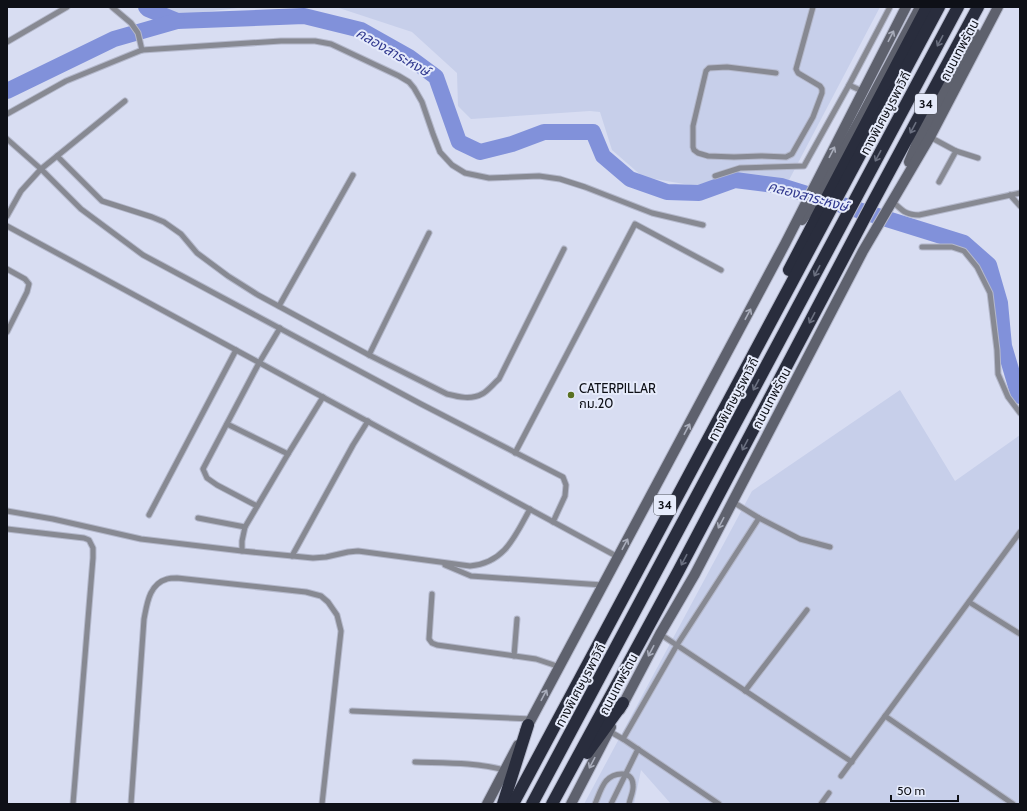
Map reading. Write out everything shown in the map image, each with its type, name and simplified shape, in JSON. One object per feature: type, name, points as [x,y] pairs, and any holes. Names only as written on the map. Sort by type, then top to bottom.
[{"type":"highway","name":"34","points":[[507,804],[813,205],[927,7]]},
{"type":"highway","name":"ทางพิเศษบูรพาวิถี","points":[[513,804],[939,7]]},
{"type":"highway","name":"ทางพิเศษบูรพาวิถี","points":[[532,804],[958,7]]},
{"type":"highway","name":"ถนนเทพรัตน","points":[[552,804],[679,570],[873,202],[978,7]]},
{"type":"highway","points":[[559,790],[623,704]]},
{"type":"highway","points":[[503,804],[530,722]]},
{"type":"main road","name":"34","points":[[487,804],[785,244],[822,190],[862,91],[906,7]]},
{"type":"main road","points":[[822,190],[920,7]]},
{"type":"main road","points":[[889,206],[919,138],[991,7]]},
{"type":"main road","name":"ถนนเทพรัตน","points":[[571,804],[660,634],[695,574],[863,251],[930,137],[998,7]]},
{"type":"lane","points":[[7,42],[67,7]]},
{"type":"lane","points":[[112,7],[131,23],[138,33],[142,50]]},
{"type":"lane","points":[[776,73],[727,67],[709,68],[706,71],[693,126],[694,150],[708,156],[786,157],[792,154],[813,117],[822,93],[820,86],[798,73],[796,69],[813,7]]},
{"type":"lane","points":[[715,176],[740,168],[804,166],[890,7]]},
{"type":"lane","points":[[7,114],[66,82],[142,50],[281,41],[315,41],[332,44],[409,82],[422,102],[440,152],[452,165],[465,173],[489,178],[538,176],[560,179],[652,213],[703,225]]},
{"type":"lane","points":[[849,85],[862,91]]},
{"type":"lane","points":[[7,216],[21,191],[41,169],[125,101]]},
{"type":"lane","points":[[930,137],[956,151],[978,158]]},
{"type":"lane","points":[[7,139],[41,169],[81,209],[143,255],[421,404],[563,477],[566,485],[565,496],[553,522]]},
{"type":"lane","points":[[939,182],[956,151]]},
{"type":"lane","points":[[57,156],[102,201],[164,222],[181,234],[197,253],[228,276],[258,295],[369,355],[447,394],[460,398],[469,398],[483,394],[499,379],[564,249]]},
{"type":"lane","points":[[279,306],[353,175]]},
{"type":"lane","points":[[889,206],[911,215],[919,216],[1020,193]]},
{"type":"lane","points":[[1010,195],[1020,206]]},
{"type":"lane","points":[[515,452],[635,224],[721,270]]},
{"type":"lane","points":[[7,226],[618,557]]},
{"type":"lane","points":[[369,355],[429,233]]},
{"type":"lane","points":[[922,247],[952,247],[964,251],[977,266],[990,293],[997,350],[998,374],[1008,397],[1020,413]]},
{"type":"lane","points":[[7,270],[24,279],[29,284],[27,292],[7,332]]},
{"type":"lane","points":[[257,506],[217,486],[206,478],[203,469],[259,363],[280,328]]},
{"type":"lane","points":[[149,515],[236,350]]},
{"type":"lane","points":[[242,551],[242,541],[245,527],[323,397]]},
{"type":"lane","points":[[292,556],[353,445],[368,421]]},
{"type":"lane","points":[[227,424],[288,454]]},
{"type":"lane","points":[[733,502],[759,518],[800,539],[830,547]]},
{"type":"lane","points":[[7,511],[53,519],[141,539],[242,551],[313,558],[358,551],[478,566],[498,557],[514,539],[530,509]]},
{"type":"lane","points":[[198,518],[245,527]]},
{"type":"lane","points":[[623,739],[677,645],[759,518]]},
{"type":"lane","points":[[7,529],[84,538],[90,540],[93,548],[73,804]]},
{"type":"lane","points":[[841,776],[1020,532]]},
{"type":"lane","points":[[437,562],[471,576],[603,585]]},
{"type":"lane","points":[[131,804],[144,619],[148,598],[155,585],[166,579],[177,578],[306,592],[321,596],[328,602],[337,615],[341,631],[322,804]]},
{"type":"lane","points":[[432,594],[429,639],[432,643],[437,645],[536,659],[560,667]]},
{"type":"lane","points":[[969,602],[1020,634]]},
{"type":"lane","points":[[745,691],[807,610]]},
{"type":"lane","points":[[514,656],[517,619]]},
{"type":"lane","points":[[660,634],[852,762]]},
{"type":"lane","points":[[352,711],[530,722]]},
{"type":"lane","points":[[885,716],[1013,804]]},
{"type":"lane","points":[[609,731],[718,804]]},
{"type":"lane","points":[[611,804],[638,749]]},
{"type":"lane","points":[[415,762],[471,764],[505,770]]},
{"type":"lane","points":[[595,804],[605,782],[615,774],[626,775],[631,778],[634,787],[629,804]]},
{"type":"lane","points":[[822,804],[829,793]]},
{"type":"shaded area","points":[[161,7],[246,7],[179,15]]},
{"type":"shaded area","points":[[336,7],[880,7],[789,180],[735,174],[702,187],[643,177],[612,150],[600,112],[590,111],[471,119],[458,106],[457,73],[412,32]]},
{"type":"shaded area","points":[[900,390],[955,481],[1020,435],[1020,804],[671,804],[641,770],[634,804],[584,804],[752,491]]},
{"type":"waterway","name":"คลองสาระหงษ์","points":[[146,7],[177,21],[304,16],[361,30],[409,57],[436,77],[459,142],[480,152],[512,144],[544,132],[593,132],[603,156],[630,179],[667,192],[699,193],[735,180],[781,186],[964,243],[989,265],[1000,303],[1004,346],[1020,396]]},
{"type":"waterway","points":[[7,91],[114,39],[177,21]]},
{"type":"place","name":"CATERPILLAR กม.20","points":[[571,395]]}]
